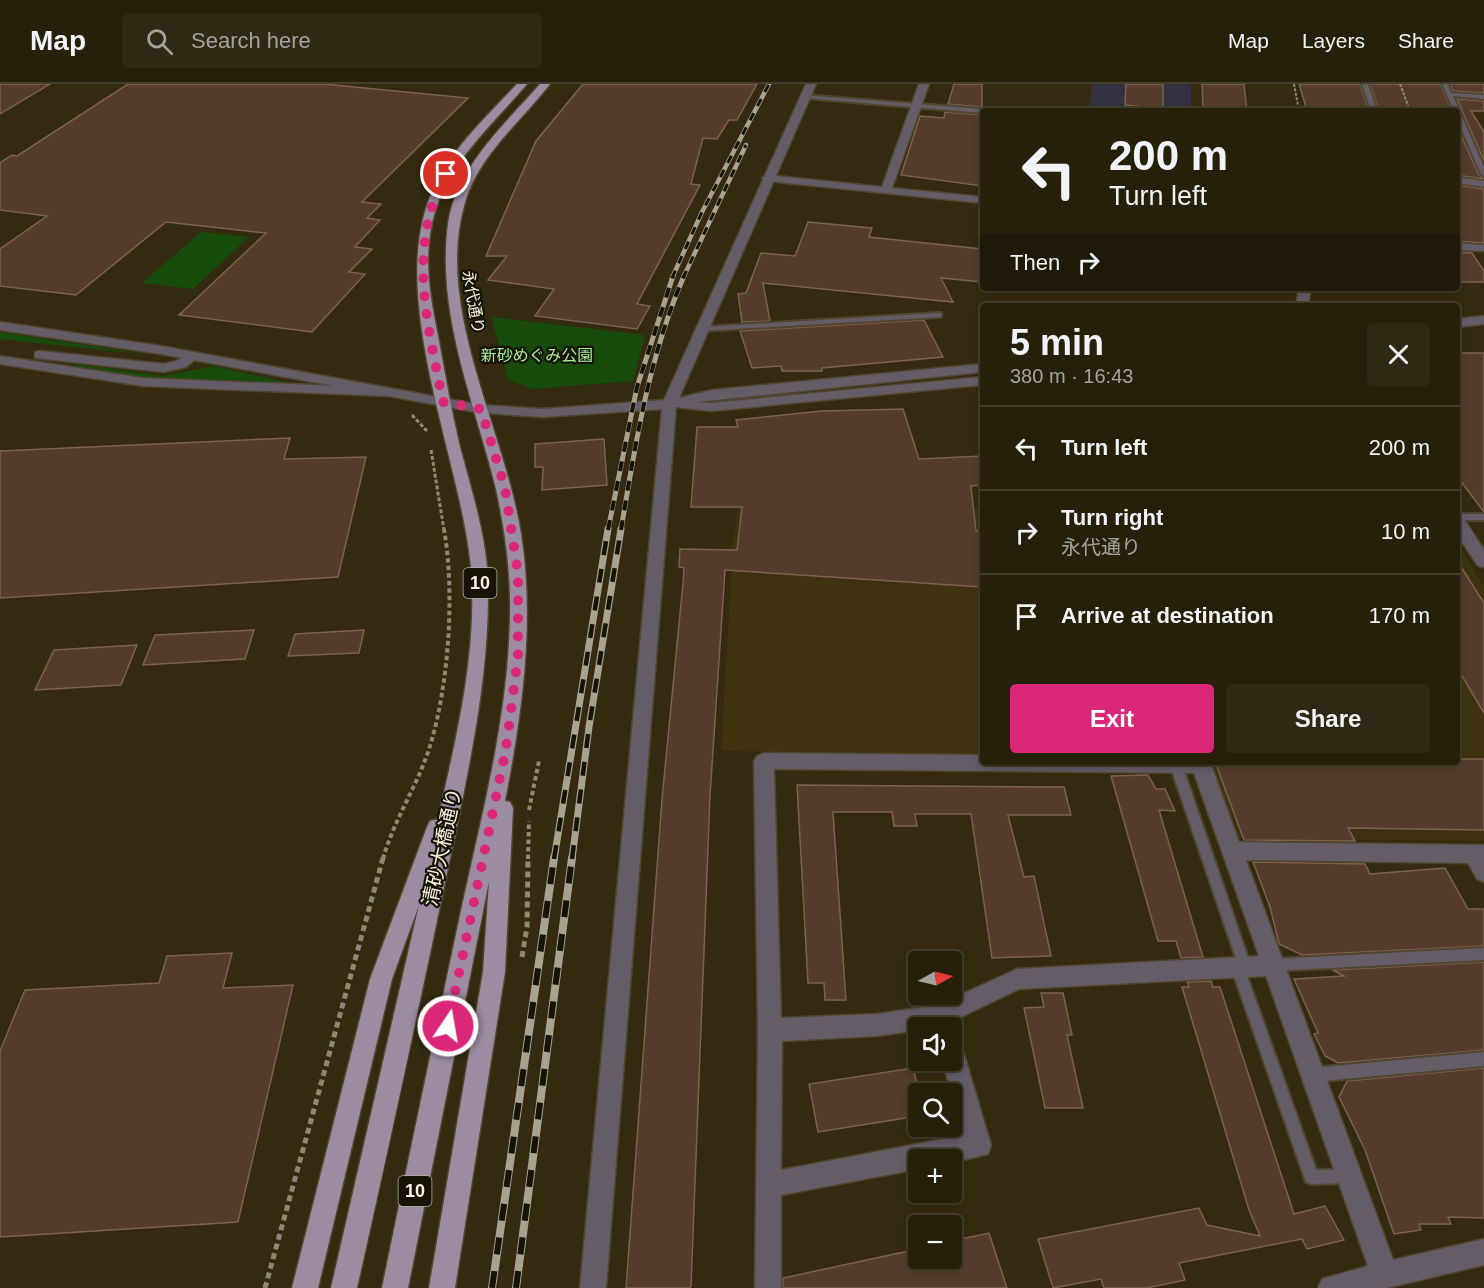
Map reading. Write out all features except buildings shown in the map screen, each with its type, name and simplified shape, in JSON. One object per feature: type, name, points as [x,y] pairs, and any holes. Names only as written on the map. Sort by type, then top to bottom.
[{"type":"main road","name":"10","points":[[443,402],[422,282],[422,256],[430,209],[436,192],[458,157],[522,84]]},
{"type":"main road","name":"永代通り","points":[[481,409],[452,278],[451,254],[456,210],[470,177],[545,84]]},
{"type":"main road","name":"清砂大橋通り","points":[[344,1288],[388,1100],[459,766],[478,658],[480,585],[473,525],[443,402]]},
{"type":"main road","name":"10","points":[[395,1288],[506,749],[518,656],[518,574],[505,488],[481,409]]},
{"type":"main road","points":[[442,1288],[494,972],[506,749]]},
{"type":"main road","points":[[305,1288],[381,979],[459,766]]},
{"type":"street","points":[[886,190],[924,84]]},
{"type":"street","points":[[593,1288],[669,404],[767,178],[808,90]]},
{"type":"street","points":[[767,178],[980,200]]},
{"type":"street","points":[[1460,181],[1484,184]]},
{"type":"street","points":[[1460,246],[1484,248]]},
{"type":"street","points":[[1460,323],[1484,320]]},
{"type":"street","points":[[0,326],[192,356],[481,409],[582,412],[669,404],[712,394],[980,368]]},
{"type":"street","points":[[0,350],[164,368],[181,364],[192,356]]},
{"type":"street","points":[[0,360],[142,382],[392,392]]},
{"type":"street","points":[[669,404],[711,408],[980,381]]},
{"type":"street","points":[[1460,524],[1484,562]]},
{"type":"street","points":[[768,1288],[770,1030],[764,762],[980,764]]},
{"type":"street","points":[[1200,765],[1385,1275]]},
{"type":"street","points":[[1232,851],[1479,854],[1484,873]]},
{"type":"street","points":[[951,1017],[1017,979],[1272,965]]},
{"type":"street","points":[[770,1030],[908,1024]]},
{"type":"street","points":[[768,1185],[979,1145],[957,1071]]},
{"type":"street","points":[[1331,1288],[1484,1252]]},
{"type":"lane","points":[[1365,84],[1373,108]]},
{"type":"lane","points":[[1445,84],[1456,108]]},
{"type":"lane","points":[[808,90],[916,106],[980,111]]},
{"type":"lane","points":[[1449,94],[1484,97]]},
{"type":"lane","points":[[1460,116],[1474,145],[1484,174]]},
{"type":"lane","points":[[702,328],[938,315]]},
{"type":"lane","points":[[1460,518],[1484,517]]},
{"type":"lane","points":[[1176,765],[1311,1177],[1348,1176]]},
{"type":"lane","points":[[1272,965],[1484,954]]},
{"type":"lane","points":[[1312,1075],[1484,1059]]},
{"type":"path","points":[[1294,84],[1298,108]]},
{"type":"path","points":[[1400,84],[1409,108]]},
{"type":"path","points":[[402,411],[421,422],[428,433]]},
{"type":"path","points":[[265,1288],[390,834],[430,746],[446,666],[449,586],[445,534],[430,444]]},
{"type":"shaded area","points":[[1092,84],[1191,84],[1191,108],[1089,108]]},
{"type":"shaded area","points":[[739,498],[980,509],[980,754],[721,751],[733,541]]},
{"type":"shaded area","points":[[1460,548],[1484,587],[1484,841],[1235,838],[1211,765],[1460,765]]},
{"type":"green space","points":[[201,232],[249,237],[193,289],[142,283]]},
{"type":"green space","name":"新砂めぐみ公園","points":[[491,317],[645,335],[633,381],[532,389],[508,379]]},
{"type":"green space","points":[[0,332],[150,355],[0,339]]},
{"type":"green space","points":[[76,364],[163,376],[214,366],[299,385],[157,379],[72,367]]},
{"type":"railway","points":[[672,278],[702,212],[769,84]]},
{"type":"railway","points":[[683,278],[746,145]]},
{"type":"railway","points":[[608,530],[637,387],[673,276]]},
{"type":"railway","points":[[621,530],[652,369],[661,337],[684,276]]},
{"type":"railway","points":[[554,859],[608,529]]},
{"type":"railway","points":[[572,859],[589,727],[621,529]]},
{"type":"railway","points":[[492,1288],[554,858]]},
{"type":"railway","points":[[516,1288],[572,858]]},
{"type":"route","points":[[446,174],[436,192],[425,226],[422,256],[422,282],[437,369],[443,402],[481,409],[505,488],[518,574],[518,656],[506,749],[448,1026]]}]
